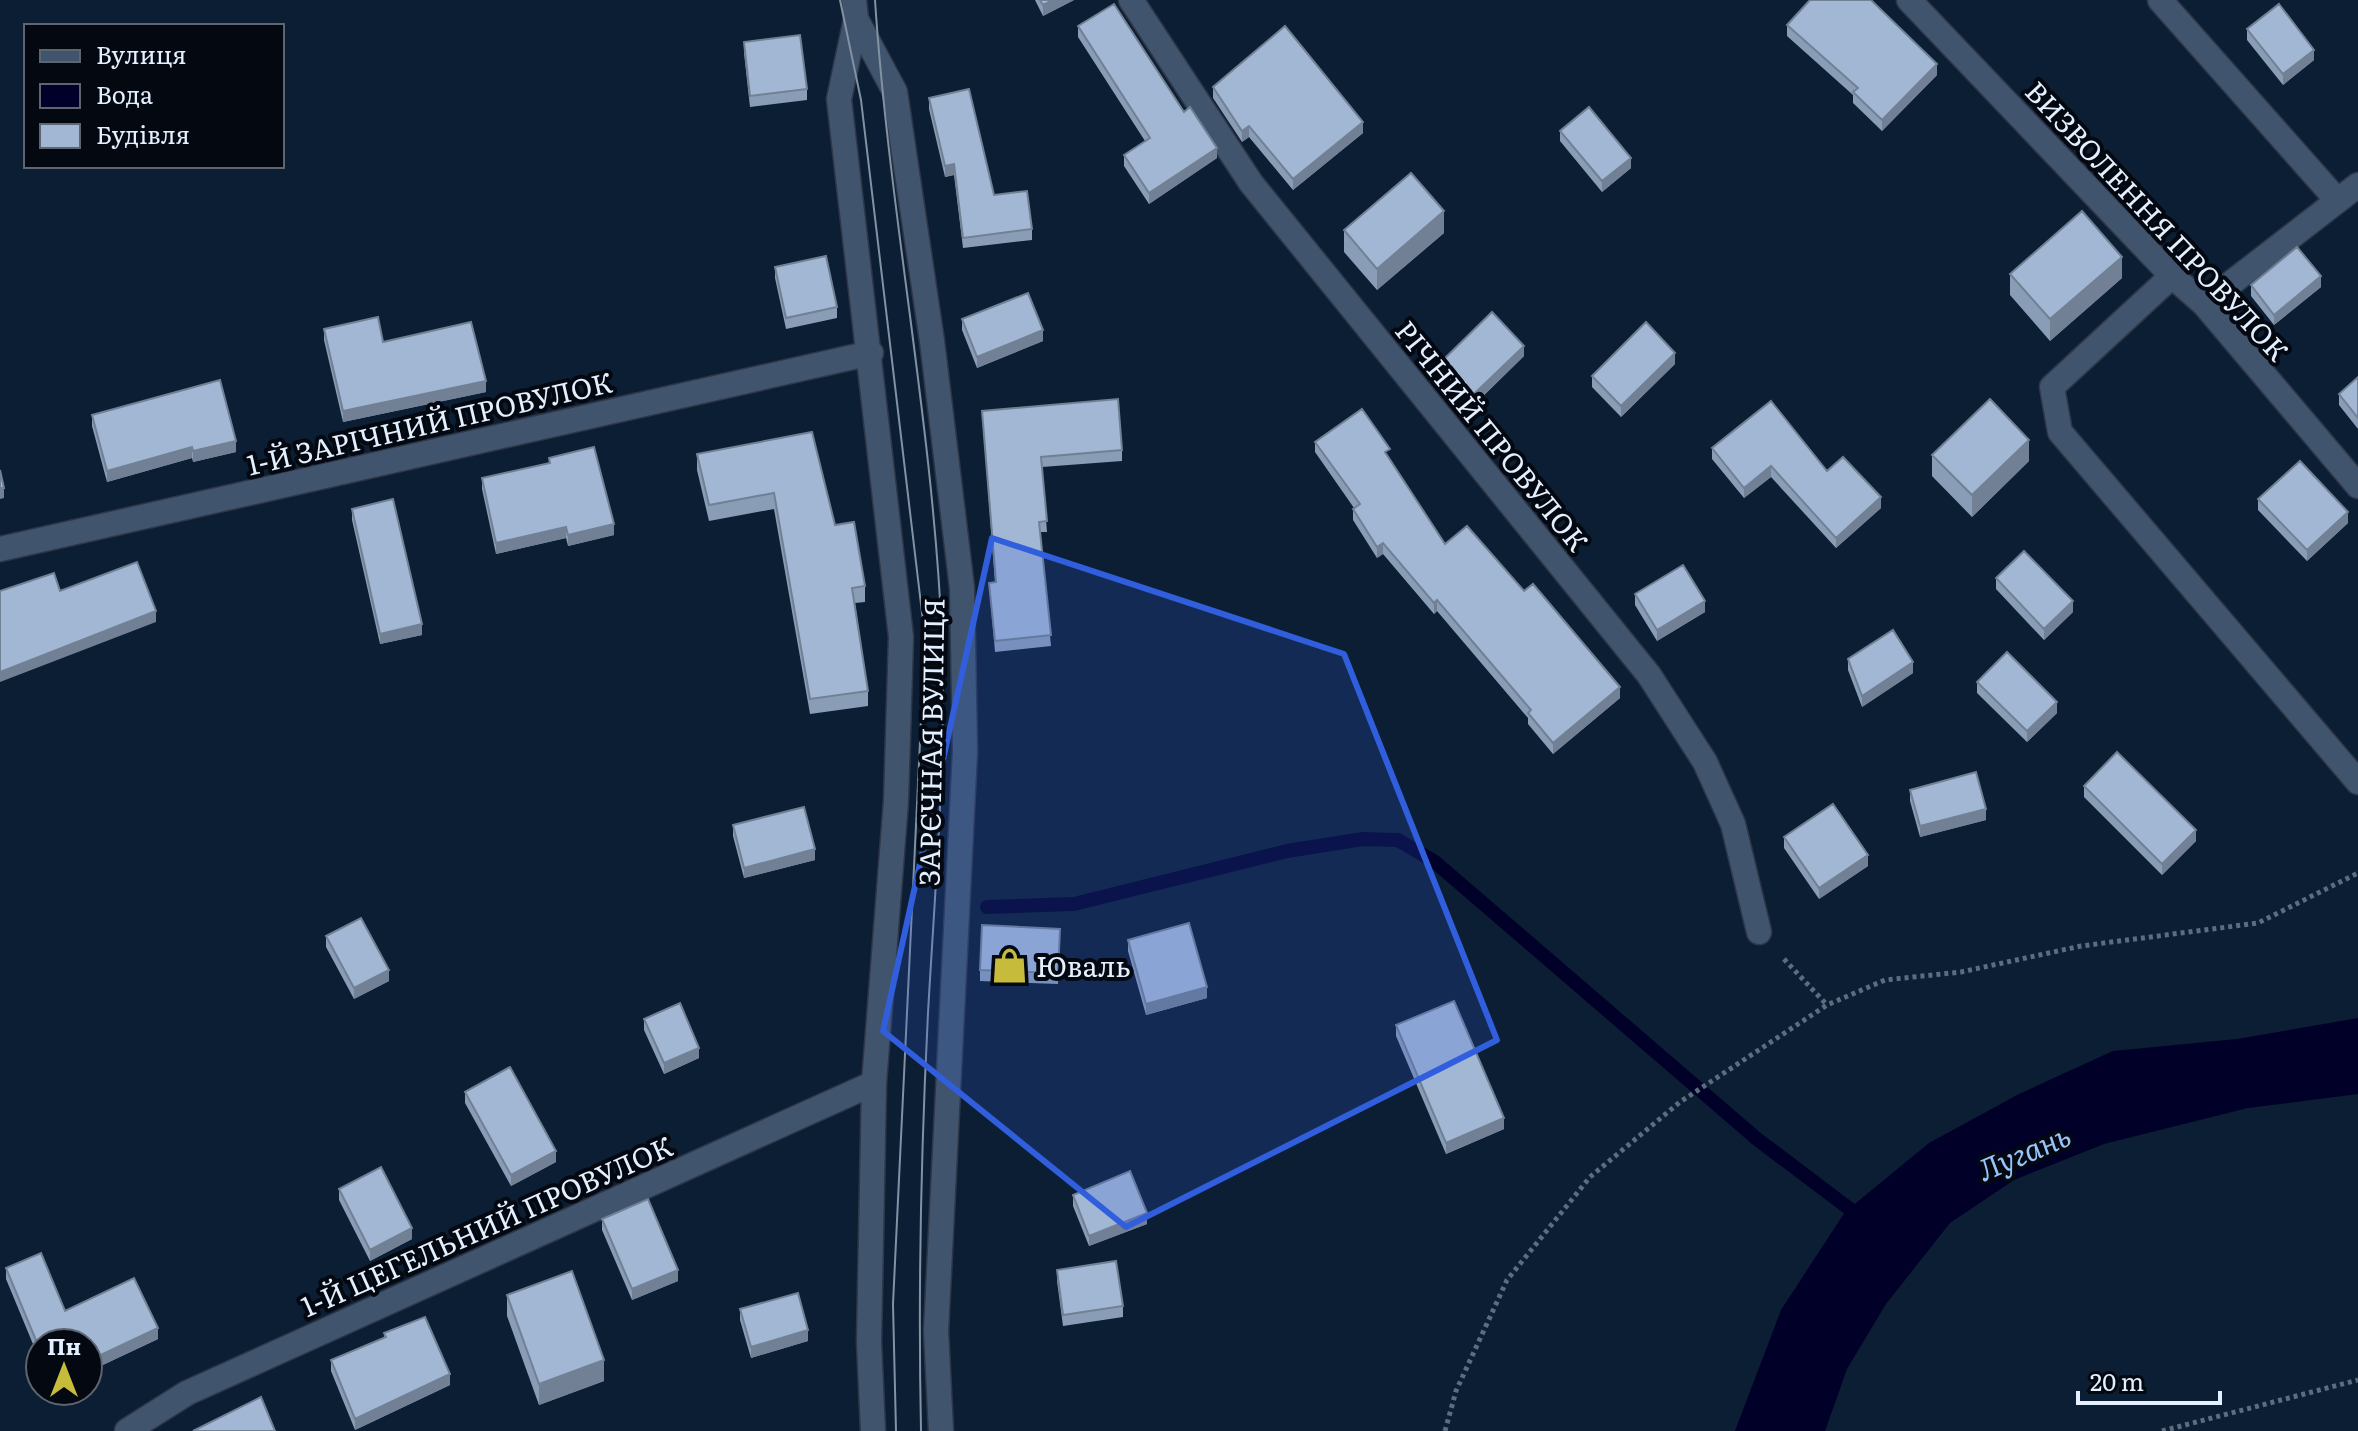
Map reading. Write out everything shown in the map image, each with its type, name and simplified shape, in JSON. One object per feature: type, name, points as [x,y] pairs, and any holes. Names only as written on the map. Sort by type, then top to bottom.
[{"type":"street","name":"РІЧНИЙ ПРОВУЛОК","points":[[1131,0],[1251,183],[1649,675],[1705,762],[1733,824],[1759,932]]},
{"type":"street","name":"ВИЗВОЛЕННЯ ПРОВУЛОК","points":[[1909,0],[2172,276],[2204,304],[2358,486]]},
{"type":"street","points":[[2160,0],[2337,200]]},
{"type":"street","name":"ЗАРЄЧНАЯ ВУЛИЦЯ","points":[[855,10],[839,99],[871,353],[901,637],[896,801],[874,1083],[869,1342],[873,1431]]},
{"type":"street","name":"ЗАРЄЧНАЯ ВУЛИЦЯ","points":[[855,10],[895,92],[932,341],[962,588],[965,751],[936,1331],[941,1431]]},
{"type":"street","points":[[2204,304],[2358,185]]},
{"type":"street","points":[[2172,276],[2052,387],[2060,432],[2358,782]]},
{"type":"street","name":"1-Й ЗАРІЧНИЙ ПРОВУЛОК","points":[[0,549],[871,353]]},
{"type":"street","name":"1-Й ЦЕГЕЛЬНИЙ ПРОВУЛОК","points":[[127,1431],[187,1393],[874,1083]]},
{"type":"path","points":[[1445,1431],[1456,1391],[1507,1280],[1590,1177],[1680,1102],[1827,1005],[1885,980],[1961,972],[2081,946],[2258,923],[2357,872]]},
{"type":"path","points":[[1759,932],[1827,1005]]},
{"type":"path","points":[[2162,1431],[2358,1380]]},
{"type":"highlighted area","points":[[992,538],[1344,654],[1497,1040],[1126,1227],[883,1031]]},
{"type":"water","name":"Лугань","points":[[2358,1018],[2358,1094],[2248,1108],[2104,1144],[2014,1180],[1950,1223],[1886,1304],[1847,1369],[1825,1431],[1735,1431],[1781,1310],[1845,1212],[1929,1143],[2019,1094],[2113,1051],[2237,1039]]},
{"type":"building","points":[[1810,0],[1871,0],[1937,64],[1882,120],[1853,92],[1858,88],[1787,25]]},
{"type":"building","points":[[1114,4],[1184,112],[1190,107],[1217,148],[1149,193],[1124,155],[1150,138],[1078,26]]},
{"type":"building","points":[[2279,4],[2314,50],[2283,74],[2247,29]]},
{"type":"building","points":[[1285,26],[1363,122],[1293,179],[1249,126],[1242,131],[1213,87]]},
{"type":"building","points":[[800,35],[807,89],[750,96],[744,42]]},
{"type":"building","points":[[969,89],[994,195],[1027,191],[1032,229],[963,238],[954,164],[945,166],[929,98]]},
{"type":"building","points":[[1589,107],[1631,158],[1602,181],[1560,131]]},
{"type":"building","points":[[1411,173],[1444,211],[1377,269],[1344,230]]},
{"type":"building","points":[[2082,211],[2122,257],[2050,319],[2010,274]]},
{"type":"building","points":[[2297,247],[2321,276],[2274,315],[2251,285]]},
{"type":"building","points":[[826,256],[837,307],[786,318],[775,267]]},
{"type":"building","points":[[1028,293],[1043,330],[977,357],[962,319]]},
{"type":"building","points":[[1492,312],[1524,346],[1474,394],[1442,361]]},
{"type":"building","points":[[378,317],[383,342],[471,322],[486,381],[343,411],[324,329]]},
{"type":"building","points":[[1646,322],[1675,353],[1621,406],[1592,376]]},
{"type":"building","points":[[2358,377],[2358,418],[2339,394]]},
{"type":"building","points":[[220,380],[236,441],[193,451],[192,447],[107,471],[92,415]]},
{"type":"building","points":[[1118,399],[1122,450],[1041,457],[1047,521],[1039,522],[1051,635],[995,641],[989,583],[996,582],[982,411]]},
{"type":"building","points":[[1990,399],[2029,440],[1972,495],[1932,455]]},
{"type":"building","points":[[1771,401],[1827,471],[1843,457],[1881,497],[1836,538],[1771,466],[1744,488],[1712,448]]},
{"type":"building","points":[[1362,409],[1390,449],[1385,452],[1445,544],[1467,526],[1524,591],[1533,584],[1620,687],[1553,743],[1528,713],[1531,710],[1437,600],[1434,603],[1383,543],[1377,547],[1353,509],[1360,504],[1315,442]]},
{"type":"building","points":[[812,432],[835,525],[854,522],[865,586],[852,588],[868,691],[810,699],[774,493],[709,505],[697,454]]},
{"type":"building","points":[[594,447],[614,524],[568,535],[566,527],[496,543],[482,478],[550,463],[549,458]]},
{"type":"building","points":[[2300,461],[2348,512],[2307,550],[2258,499]]},
{"type":"building","points":[[393,499],[422,624],[380,634],[352,509]]},
{"type":"building","points":[[2024,551],[2073,601],[2044,629],[1996,578]]},
{"type":"building","points":[[137,562],[156,611],[0,672],[0,591],[54,573],[60,591]]},
{"type":"building","points":[[1683,565],[1705,601],[1657,630],[1635,594]]},
{"type":"building","points":[[1893,630],[1913,662],[1862,696],[1848,659]]},
{"type":"building","points":[[2007,652],[2057,702],[2027,731],[1977,682]]},
{"type":"building","points":[[2117,752],[2196,830],[2162,864],[2084,786]]},
{"type":"building","points":[[1976,772],[1986,809],[1920,826],[1910,790]]},
{"type":"building","points":[[1833,804],[1868,855],[1819,888],[1784,837]]},
{"type":"building","points":[[804,807],[815,849],[744,868],[733,825]]},
{"type":"building","points":[[361,918],[389,970],[354,988],[326,936]]},
{"type":"building","points":[[1189,923],[1207,987],[1146,1004],[1128,940]]},
{"type":"building","points":[[982,925],[1060,929],[1058,973],[980,970]]},
{"type":"building","points":[[1454,1001],[1504,1118],[1446,1143],[1396,1025]]},
{"type":"building","points":[[680,1003],[699,1048],[664,1063],[644,1019]]},
{"type":"building","points":[[510,1067],[556,1151],[511,1175],[465,1092]]},
{"type":"building","points":[[381,1167],[412,1228],[370,1250],[339,1189]]},
{"type":"building","points":[[1130,1171],[1147,1213],[1089,1236],[1073,1195]]},
{"type":"building","points":[[648,1199],[678,1270],[632,1289],[602,1219]]},
{"type":"building","points":[[41,1253],[65,1311],[134,1278],[158,1328],[104,1353],[104,1327],[30,1327],[6,1268]]},
{"type":"building","points":[[1116,1261],[1123,1306],[1063,1315],[1057,1270]]},
{"type":"building","points":[[572,1271],[604,1360],[539,1384],[507,1295]]},
{"type":"building","points":[[798,1293],[808,1330],[751,1347],[740,1309]]},
{"type":"building","points":[[425,1317],[450,1374],[355,1419],[331,1360],[386,1337],[384,1333]]},
{"type":"building","points":[[261,1397],[275,1431],[193,1431]]},
{"type":"waterway","points":[[987,907],[1074,904],[1287,851],[1363,839],[1398,840],[1435,862],[1757,1139],[1863,1219]]},
{"type":"tram line","points":[[840,0],[861,100],[925,638],[893,1304],[896,1431]]},
{"type":"tram line","points":[[875,0],[890,159],[930,478],[942,638],[941,779],[922,1169],[921,1431]]},
{"type":"place","name":"Юваль","points":[[1010,965]]}]
